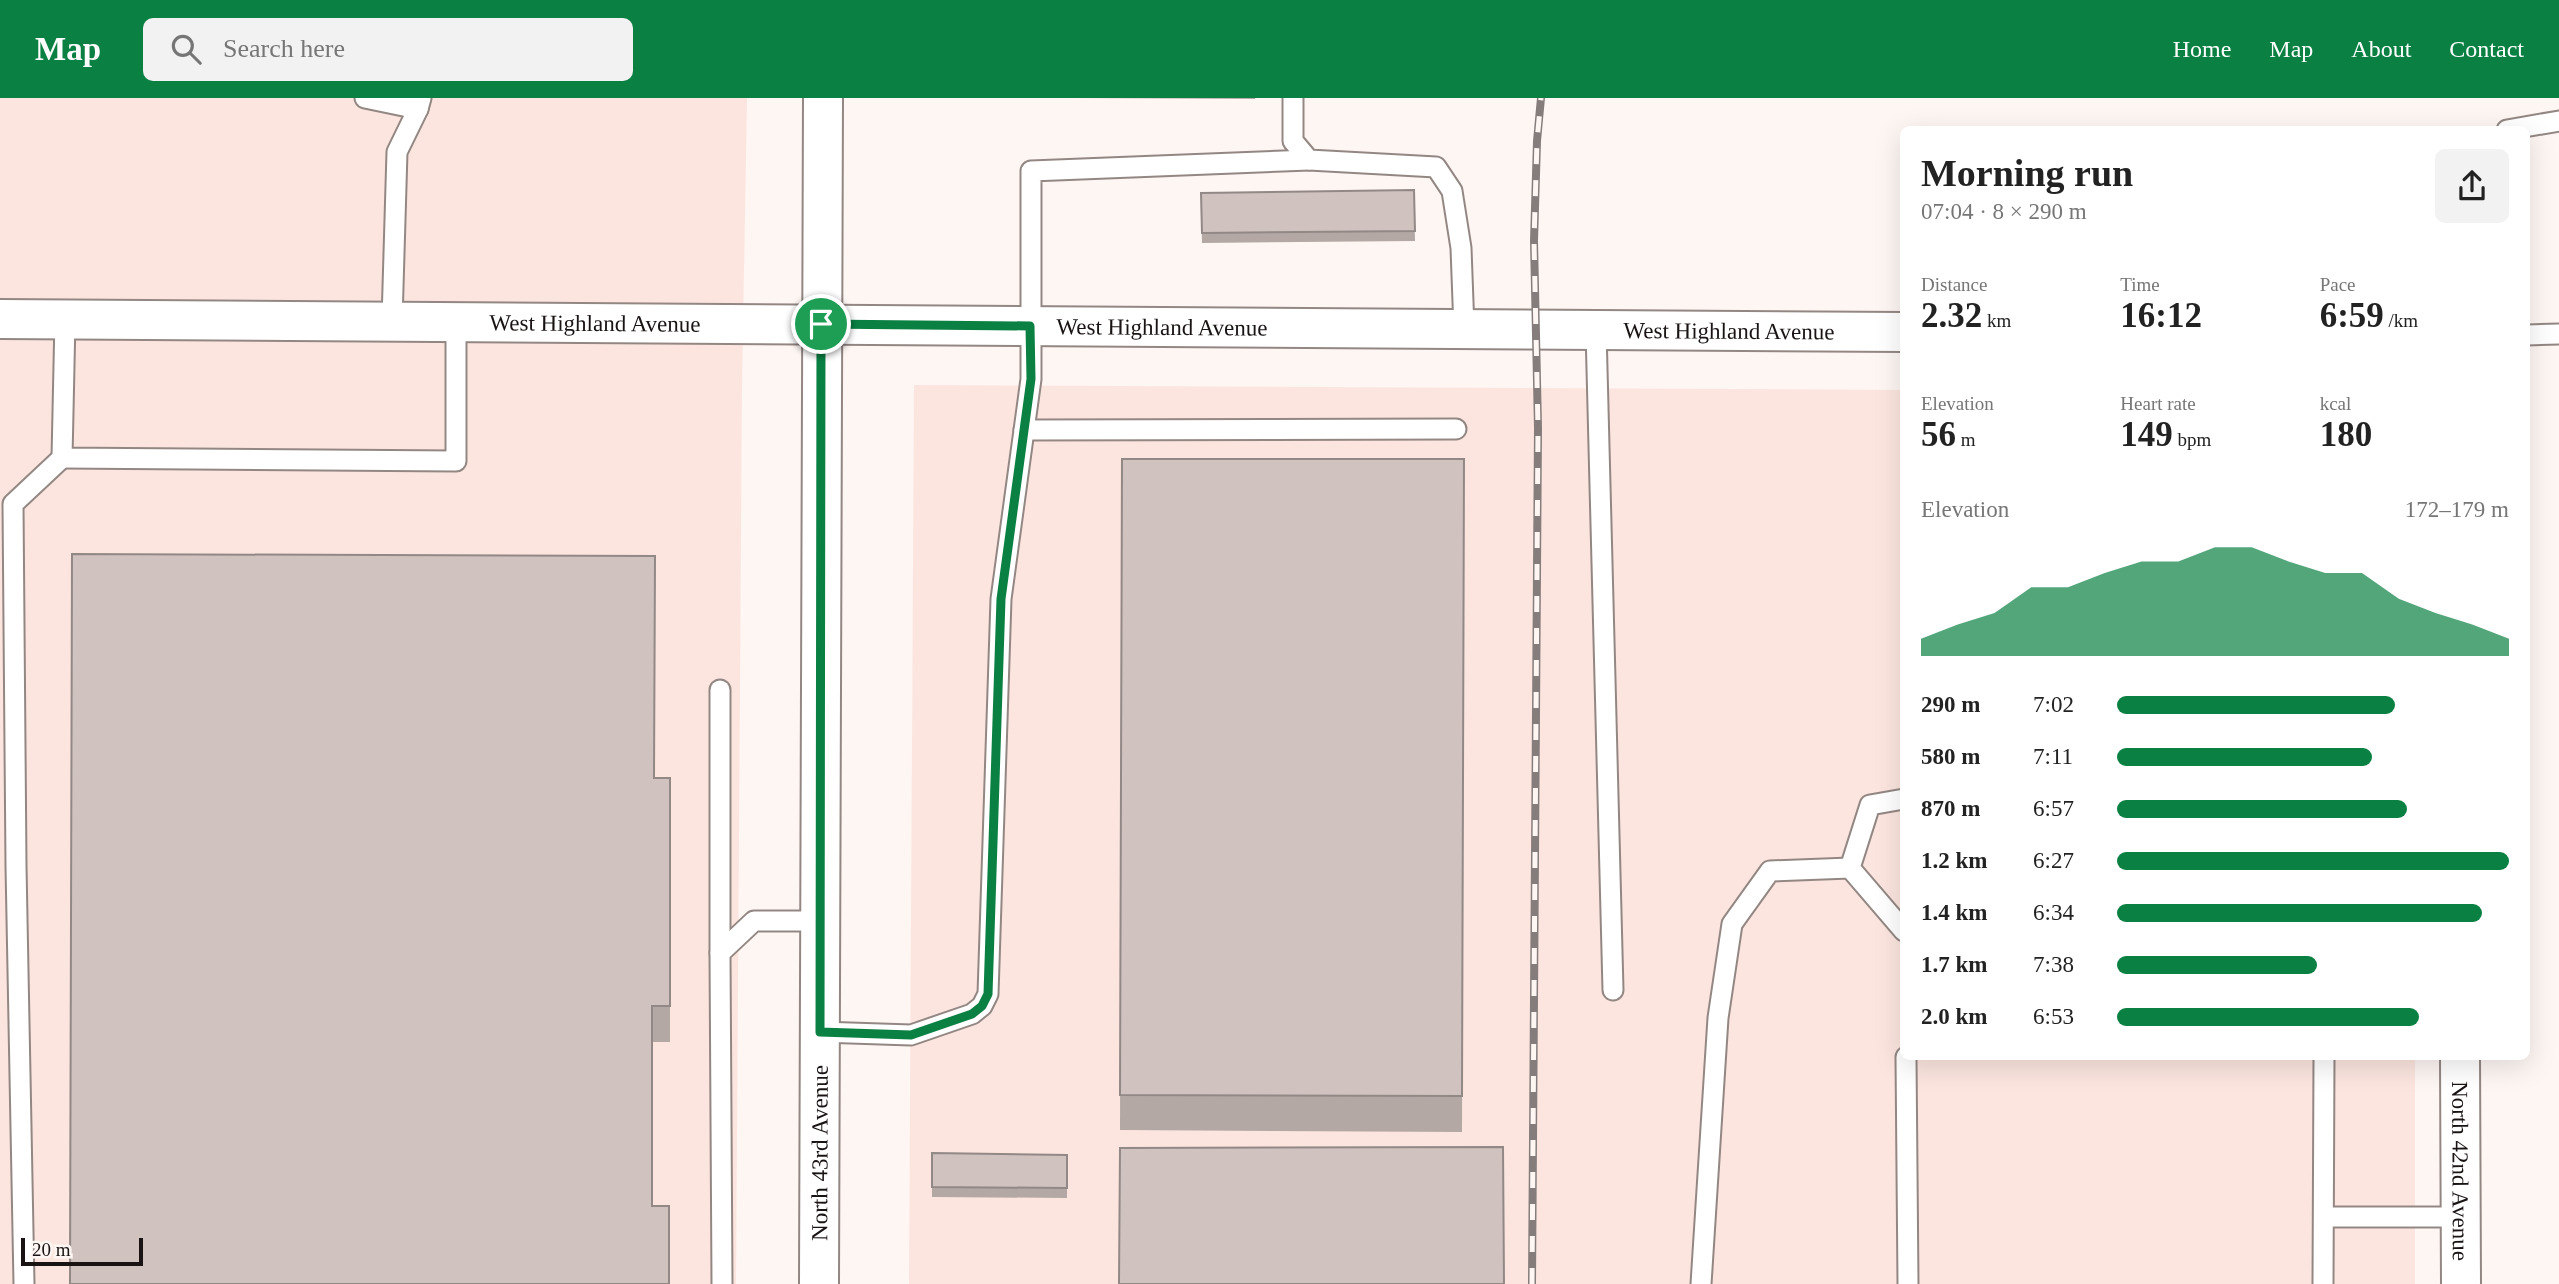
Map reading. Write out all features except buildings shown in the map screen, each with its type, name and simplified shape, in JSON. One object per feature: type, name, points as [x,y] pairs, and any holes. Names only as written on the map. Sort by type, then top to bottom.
[{"type":"street","name":"North 43rd Avenue","points":[[819,1284],[823,98]]},
{"type":"street","name":"West Highland Avenue","points":[[0,319],[1900,332]]},
{"type":"street","name":"North 42nd Avenue","points":[[2460,1060],[2461,1284]]},
{"type":"lane","points":[[366,98],[420,104],[397,152],[392,321]]},
{"type":"lane","points":[[1293,98],[1293,141],[1309,160]]},
{"type":"lane","points":[[2530,126],[2559,121]]},
{"type":"lane","points":[[820,1032],[911,1035],[972,1014],[982,1006],[988,994],[1001,599],[1031,379],[1031,171],[1309,160],[1436,167],[1452,191],[1461,248],[1464,329]]},
{"type":"lane","points":[[62,458],[65,319]]},
{"type":"lane","points":[[24,1284],[16,866],[13,504],[62,458],[456,461],[456,321]]},
{"type":"lane","points":[[1596,330],[1613,989]]},
{"type":"lane","points":[[2530,335],[2559,334]]},
{"type":"lane","points":[[1024,430],[1456,429]]},
{"type":"lane","points":[[720,690],[722,1284]]},
{"type":"lane","points":[[1850,868],[1870,805],[1900,800]]},
{"type":"lane","points":[[1850,868],[1900,927]]},
{"type":"lane","points":[[1702,1284],[1718,1018],[1732,924],[1770,871],[1850,868]]},
{"type":"lane","points":[[720,954],[754,921],[820,921]]},
{"type":"lane","points":[[1906,1060],[1908,1284]]},
{"type":"lane","points":[[2323,1060],[2323,1284]]},
{"type":"lane","points":[[2324,1216],[2460,1216]]},
{"type":"shaded area","points":[[0,98],[747,98],[742,387],[736,1284],[0,1284]]},
{"type":"shaded area","points":[[914,385],[1900,390],[1900,1060],[2415,1060],[2415,1284],[909,1284]]},
{"type":"railway","points":[[1532,1284],[1538,428],[1534,241],[1541,98]]},
{"type":"route","points":[[821,324],[1030,326],[1031,379],[1001,599],[988,994],[982,1006],[972,1014],[911,1035],[820,1032],[821,324]]}]
